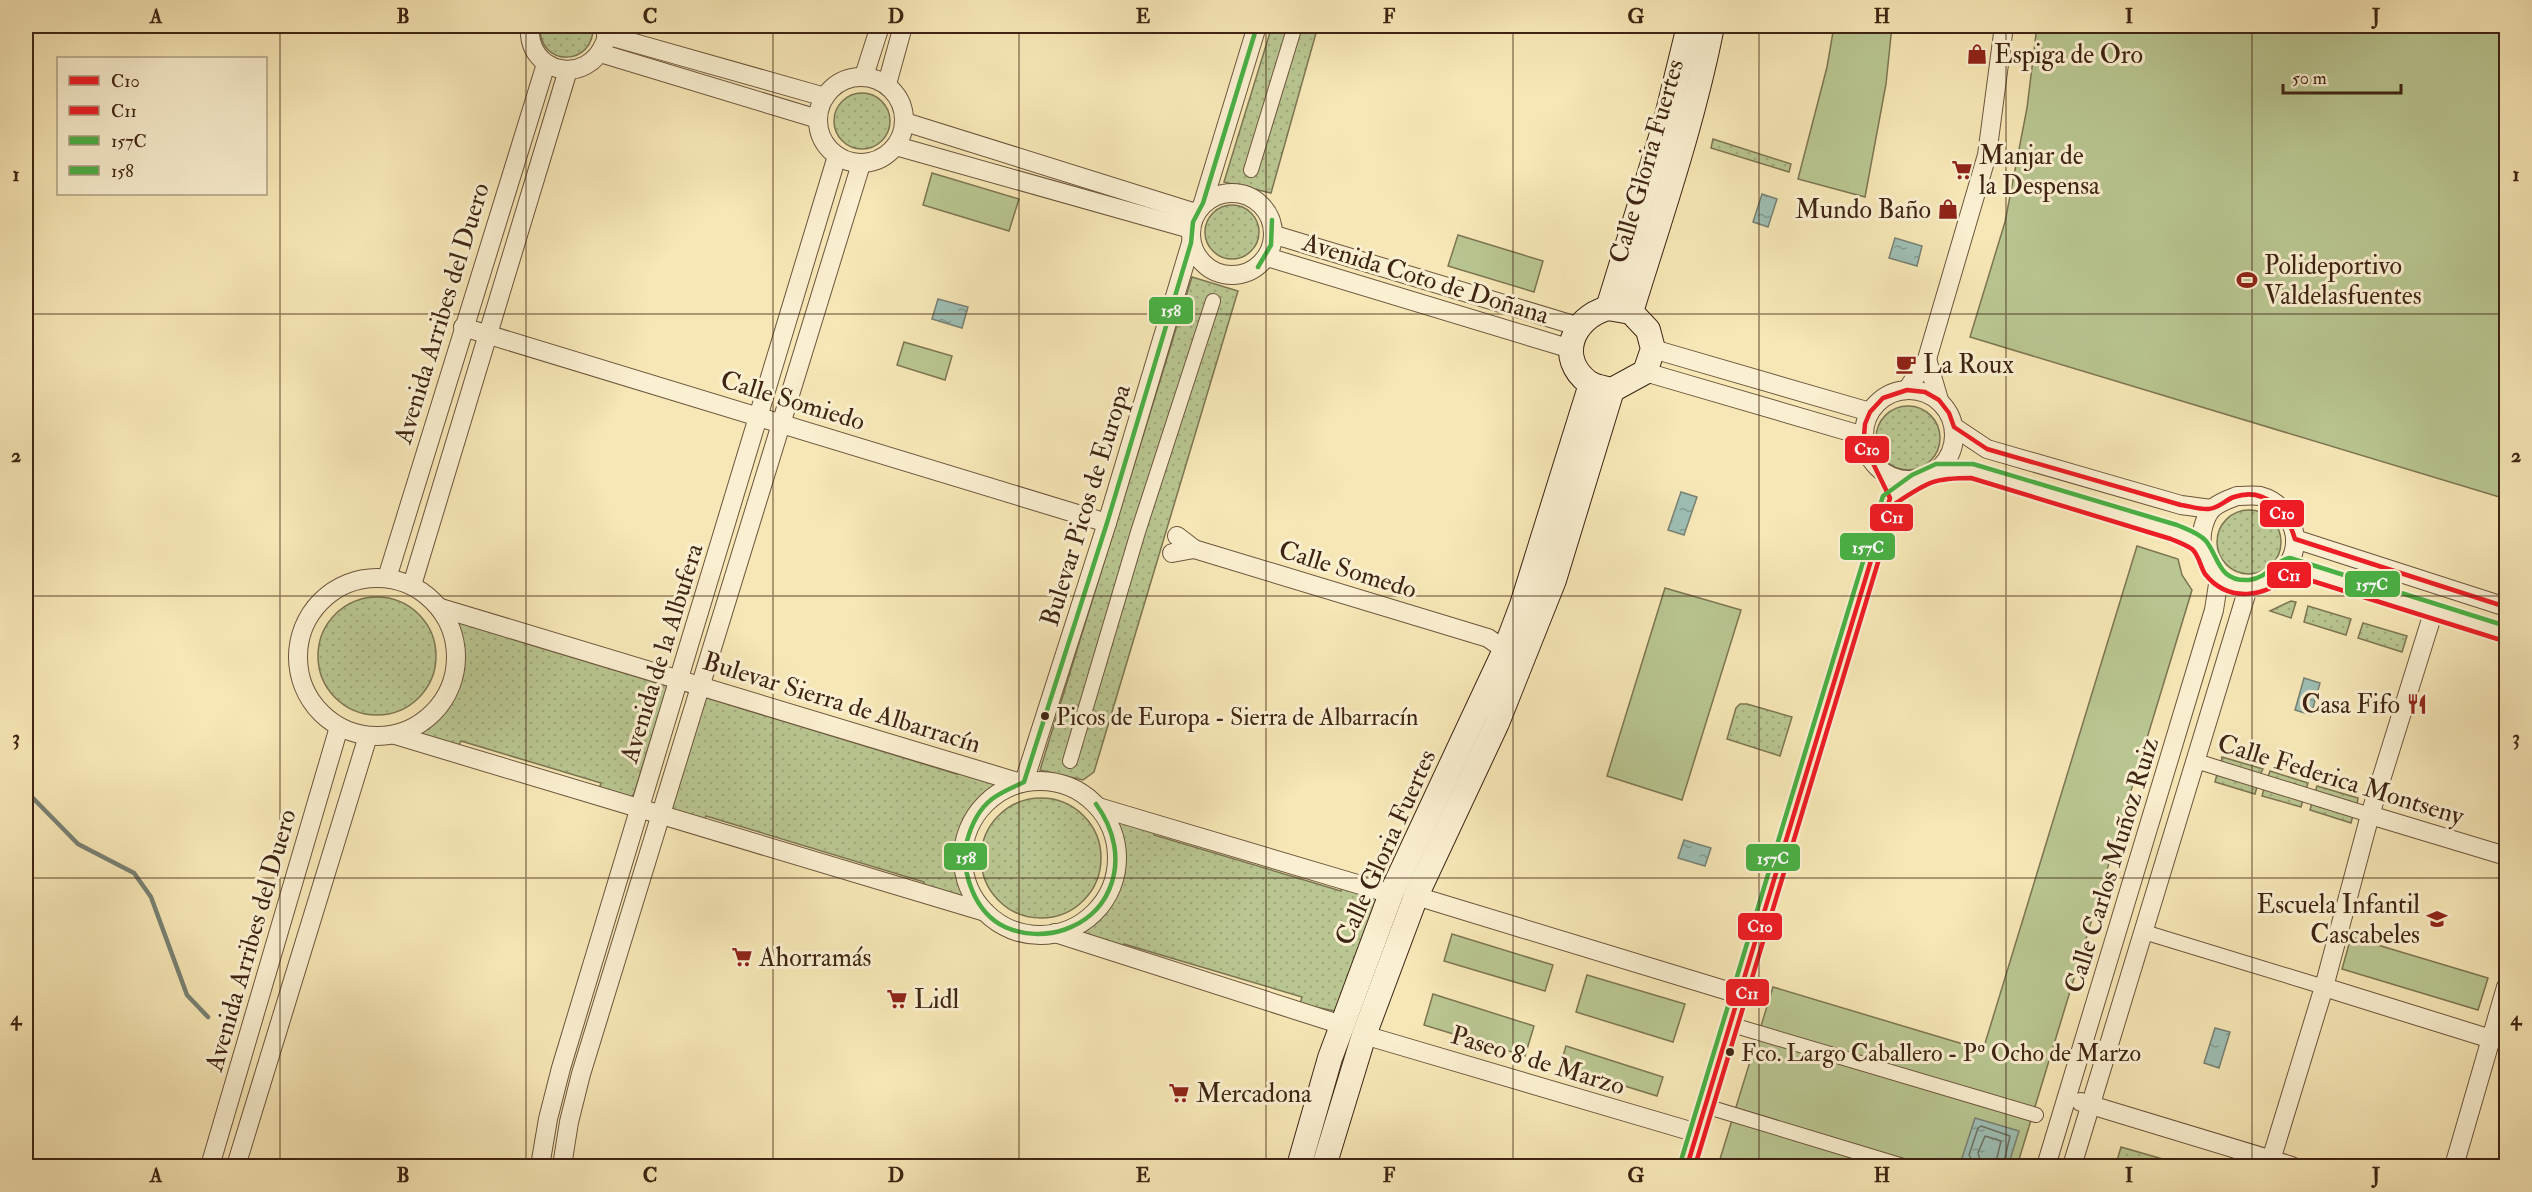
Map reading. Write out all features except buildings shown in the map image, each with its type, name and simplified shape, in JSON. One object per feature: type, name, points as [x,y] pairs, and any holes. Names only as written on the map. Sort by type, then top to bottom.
[{"type":"main road","name":"Calle Gloria Fuertes","points":[[1619,310],[1689,26]]},
{"type":"main road","name":"Calle Gloria Fuertes","points":[[1619,310],[1688,128],[1704,70],[1712,26]]},
{"type":"main road","points":[[1619,310],[1648,330],[1653,349],[1646,372],[1601,387],[1577,370],[1574,337],[1593,312],[1619,310]]},
{"type":"main road","name":"Calle Gloria Fuertes","points":[[1299,1167],[1342,1025],[1391,894],[1502,640],[1568,463],[1601,387]]},
{"type":"main road","name":"Calle Gloria Fuertes","points":[[1324,1167],[1364,1035],[1416,896],[1497,723],[1554,580],[1601,387]]},
{"type":"street","points":[[530,26],[532,46],[546,64],[568,70],[580,68],[600,53],[606,30],[825,97]]},
{"type":"street","points":[[864,76],[880,26]]},
{"type":"street","points":[[886,84],[903,26]]},
{"type":"street","name":"Bulevar Picos de Europa","points":[[1022,782],[1107,522],[1195,222],[1257,26]]},
{"type":"street","points":[[1251,170],[1296,26]]},
{"type":"street","points":[[1907,390],[1927,359],[1987,156],[2004,26]]},
{"type":"street","points":[[600,53],[818,119]]},
{"type":"street","name":"Avenida Arribes del Duero","points":[[387,578],[546,64]]},
{"type":"street","name":"Avenida Arribes del Duero","points":[[412,585],[568,70]]},
{"type":"street","points":[[864,76],[886,84],[900,101],[905,122],[896,146],[875,162],[861,164],[849,162],[837,156],[820,134],[818,119],[825,97],[842,81],[864,76]]},
{"type":"street","points":[[905,122],[1195,222]]},
{"type":"street","points":[[896,146],[1195,222]]},
{"type":"street","name":"Avenida de la Albufera","points":[[540,1167],[548,1119],[561,1068],[837,156]]},
{"type":"street","name":"Avenida de la Albufera","points":[[562,1167],[569,1122],[581,1074],[663,815],[861,164]]},
{"type":"street","points":[[1227,192],[1256,199],[1272,220],[1275,235],[1268,257],[1258,267],[1238,275],[1219,274],[1201,262],[1195,222],[1227,192]]},
{"type":"street","name":"Avenida Coto de Doñana","points":[[1275,235],[1574,337]]},
{"type":"street","name":"Avenida Coto de Doñana","points":[[1268,257],[1574,337]]},
{"type":"street","points":[[1070,761],[1142,521],[1213,301]]},
{"type":"street","name":"Calle Somiedo","points":[[463,327],[1107,522]]},
{"type":"street","points":[[1653,349],[1870,412]]},
{"type":"street","points":[[1927,359],[1939,400],[1949,413],[1954,427],[1952,452],[1938,471]]},
{"type":"street","points":[[1646,372],[1864,436]]},
{"type":"street","points":[[1890,498],[1877,467],[1867,451],[1864,436],[1870,412],[1883,398],[1907,390],[1925,392],[1939,400]]},
{"type":"street","points":[[1954,427],[1987,449],[2181,505],[2211,509],[2238,496],[2260,496],[2275,503],[2286,514],[2295,539],[2294,550],[2288,565],[2278,577],[2264,585],[2248,588],[2233,585],[2219,578],[2210,569],[2201,546],[2203,526],[2211,509]]},
{"type":"street","points":[[1877,467],[1895,479],[1916,481]]},
{"type":"street","points":[[1686,1167],[1890,498],[1916,481],[1938,471],[1972,471],[2174,532],[2201,546]]},
{"type":"street","points":[[2295,539],[2506,607]]},
{"type":"street","name":"Calle Somedo","points":[[1174,544],[1502,640]]},
{"type":"street","points":[[2288,565],[2433,613],[2506,634]]},
{"type":"street","points":[[394,735],[419,725],[439,707],[452,684],[457,658],[453,632],[441,609],[428,595],[412,585],[387,578],[360,579],[334,590],[314,609],[302,633],[298,660],[304,687],[318,710],[339,727],[368,736],[394,735],[985,912]]},
{"type":"street","name":"Calle Carlos Muñoz Ruiz","points":[[2046,1167],[2214,610],[2219,578]]},
{"type":"street","name":"Calle Carlos Muñoz Ruiz","points":[[2072,1167],[2248,588]]},
{"type":"street","name":"Bulevar Sierra de Albarracín","points":[[441,609],[1022,782]]},
{"type":"street","points":[[2271,1160],[2324,987],[2370,814],[2433,613]]},
{"type":"street","name":"Avenida Arribes del Duero","points":[[210,1167],[339,727]]},
{"type":"street","name":"Avenida Arribes del Duero","points":[[236,1167],[368,736]]},
{"type":"street","name":"Calle Federica Montseny","points":[[2196,761],[2506,856]]},
{"type":"street","points":[[1055,933],[1076,926],[1094,912],[1108,893],[1115,872],[1116,849],[1110,826],[1098,807],[1084,794],[1055,782],[1022,782],[999,792],[982,807],[968,832],[963,848],[964,872],[971,893],[985,912],[1005,927],[1019,933],[1055,933],[1342,1025]]},
{"type":"street","points":[[1098,807],[1391,894]]},
{"type":"street","points":[[1416,896],[1738,994]]},
{"type":"street","points":[[2144,932],[2499,1041]]},
{"type":"street","points":[[2454,1167],[2499,1041],[2506,987]]},
{"type":"street","points":[[1729,1024],[2036,1115]]},
{"type":"street","name":"Paseo 8 de Marzo","points":[[1364,1035],[1697,1134]]},
{"type":"street","points":[[2068,1098],[2292,1167]]},
{"type":"street","points":[[1705,1106],[1903,1167]]},
{"type":"green space","points":[[540,26],[593,26],[591,39],[585,49],[577,55],[566,57],[556,55],[548,49],[542,40]]},
{"type":"green space","points":[[1272,26],[1318,26],[1271,193],[1224,182]]},
{"type":"green space","points":[[1834,26],[1892,26],[1886,84],[1865,197],[1798,179],[1827,67]]},
{"type":"green space","name":"Polideportivo Valdelasfuentes","points":[[2037,26],[2506,26],[2506,499],[1970,337],[2005,222],[2027,108]]},
{"type":"green space","points":[[862,93],[873,95],[882,101],[888,110],[890,121],[888,132],[882,141],[873,147],[862,149],[851,147],[842,141],[836,132],[834,121],[836,110],[842,101],[851,95]]},
{"type":"green space","points":[[1713,139],[1791,164],[1789,172],[1711,148]]},
{"type":"green space","points":[[932,173],[1019,199],[1009,231],[923,205]]},
{"type":"green space","points":[[1227,205],[1237,205],[1247,209],[1255,217],[1259,232],[1255,247],[1247,255],[1237,259],[1227,259],[1217,255],[1209,247],[1205,237],[1205,227],[1209,217],[1217,209]]},
{"type":"green space","points":[[1458,235],[1543,261],[1534,292],[1448,266]]},
{"type":"green space","points":[[1192,277],[1238,291],[1094,772],[1083,780],[1040,770]]},
{"type":"green space","points":[[904,342],[952,356],[945,380],[897,365]]},
{"type":"green space","points":[[1902,406],[1914,406],[1931,415],[1938,426],[1940,438],[1938,450],[1931,461],[1914,470],[1902,470],[1890,465],[1881,456],[1876,444],[1876,432],[1881,420],[1890,411]]},
{"type":"green space","points":[[2249,510],[2267,516],[2275,524],[2281,542],[2275,560],[2267,568],[2249,574],[2231,568],[2223,560],[2217,542],[2223,524],[2231,516]]},
{"type":"green space","points":[[2137,546],[2178,559],[2182,575],[2192,590],[2017,1166],[1743,1166],[1720,1159],[1773,987],[1983,1050]]},
{"type":"green space","points":[[1665,588],[1741,610],[1682,800],[1607,776]]},
{"type":"green space","points":[[377,597],[400,602],[419,614],[431,633],[436,656],[431,679],[419,698],[400,710],[377,715],[354,710],[335,698],[323,679],[318,656],[323,633],[335,614],[354,602]]},
{"type":"green space","points":[[2291,601],[2296,602],[2291,618],[2270,611]]},
{"type":"green space","points":[[2308,606],[2351,619],[2346,635],[2304,622]]},
{"type":"green space","points":[[450,616],[668,684],[634,794],[630,798],[599,789],[601,783],[461,741],[458,747],[414,733],[440,710],[456,682],[460,666],[460,649]]},
{"type":"green space","points":[[2363,623],[2407,636],[2402,652],[2358,638]]},
{"type":"green space","points":[[706,691],[737,707],[957,774],[959,771],[1002,783],[975,807],[960,835],[956,850],[956,867],[968,902],[923,889],[924,882],[706,816],[704,821],[671,810]]},
{"type":"green space","points":[[1740,704],[1792,717],[1780,756],[1727,739],[1736,708]]},
{"type":"green space","points":[[2222,757],[2263,769],[2260,775],[2221,763]]},
{"type":"green space","points":[[2270,771],[2308,783],[2306,789],[2268,777]]},
{"type":"green space","points":[[2217,774],[2257,787],[2255,794],[2215,782]]},
{"type":"green space","points":[[2317,786],[2358,798],[2357,804],[2315,792]]},
{"type":"green space","points":[[2264,789],[2303,800],[2301,807],[2262,796]]},
{"type":"green space","points":[[1041,798],[1064,803],[1083,816],[1096,835],[1101,858],[1096,881],[1083,900],[1064,913],[1041,918],[1018,913],[999,900],[986,881],[981,858],[986,835],[999,816],[1018,803]]},
{"type":"green space","points":[[2312,803],[2353,815],[2351,823],[2310,810]]},
{"type":"green space","points":[[1112,817],[1155,830],[1154,835],[1341,891],[1342,887],[1379,898],[1335,1011],[1300,1004],[1302,997],[1124,944],[1122,948],[1076,935],[1097,920],[1106,910],[1114,900],[1124,876],[1124,849]]},
{"type":"green space","points":[[1452,934],[1553,965],[1545,991],[1444,961]]},
{"type":"green space","points":[[2351,937],[2488,978],[2478,1010],[2342,969]]},
{"type":"green space","points":[[1587,975],[1685,1004],[1673,1042],[1576,1012]]},
{"type":"green space","points":[[1433,994],[1534,1026],[1525,1056],[1424,1025]]},
{"type":"green space","points":[[1566,1046],[1663,1077],[1657,1096],[1560,1066]]},
{"type":"green space","points":[[2121,1147],[2187,1166],[2123,1166],[2116,1164]]},
{"type":"water","points":[[1762,194],[1777,199],[1768,227],[1753,222]]},
{"type":"water","points":[[1895,238],[1922,246],[1917,266],[1889,258]]},
{"type":"water","points":[[938,299],[968,307],[962,328],[932,319]]},
{"type":"water","points":[[1681,492],[1697,497],[1684,535],[1668,530]]},
{"type":"water","points":[[2304,678],[2320,683],[2311,715],[2295,710]]},
{"type":"water","points":[[1684,840],[1711,848],[1705,866],[1678,858]]},
{"type":"water","points":[[2215,1028],[2230,1032],[2219,1068],[2204,1063]]},
{"type":"water","points":[[1975,1118],[2019,1131],[2008,1166],[1977,1166],[1961,1161]]},
{"type":"waterway","points":[[26,791],[78,844],[134,873],[151,897],[187,995],[208,1017]]},
{"type":"transit line","name":"158","points":[[1096,804],[1111,834],[1115,867],[1109,890],[1091,915],[1065,930],[1035,934],[1020,932],[994,921],[985,912],[972,890],[966,866],[967,841],[976,818],[987,803],[999,794],[1024,782],[1107,523],[1191,243],[1193,222],[1203,203],[1257,26]]},
{"type":"transit line","name":"158","points":[[1258,267],[1271,245],[1272,220]]},
{"type":"transit line","name":"C10","points":[[1687,1166],[1890,498],[1867,451],[1864,436],[1865,424],[1870,412],[1883,398],[1907,390],[1925,392],[1939,400],[1949,413],[1954,427],[1987,449],[2181,505],[2209,509],[2234,497],[2256,495],[2265,498],[2281,511],[2295,539],[2506,607]]},
{"type":"transit line","name":"157C","points":[[1680,1164],[1883,496],[1912,475],[1936,464],[1973,464],[2177,525],[2206,541],[2225,573],[2239,580],[2256,579],[2290,558],[2506,626]]},
{"type":"transit line","name":"C11","points":[[1695,1166],[1896,503],[1939,480],[1971,478],[2179,542],[2194,551],[2205,574],[2225,590],[2247,594],[2259,592],[2270,588],[2290,574],[2504,641]]},
{"type":"place","name":"Espiga de Oro","points":[[1977,54]]},
{"type":"place","name":"Manjar de la Despensa","points":[[1962,170]]},
{"type":"place","name":"Mundo Baño","points":[[1948,209]]},
{"type":"place","name":"Polideportivo Valdelasfuentes","points":[[2247,280]]},
{"type":"place","name":"La Roux","points":[[1906,364]]},
{"type":"place","name":"Casa Fifo","points":[[2417,704]]},
{"type":"place","name":"Picos de Europa - Sierra de Albarracín","points":[[1045,716]]},
{"type":"place","name":"Escuela Infantil Cascabeles","points":[[2437,919]]},
{"type":"place","name":"Ahorramás","points":[[742,957]]},
{"type":"place","name":"Lidl","points":[[897,999]]},
{"type":"place","name":"Fco. Largo Caballero - Pº Ocho de Marzo","points":[[1730,1052]]},
{"type":"place","name":"Mercadona","points":[[1179,1093]]}]
